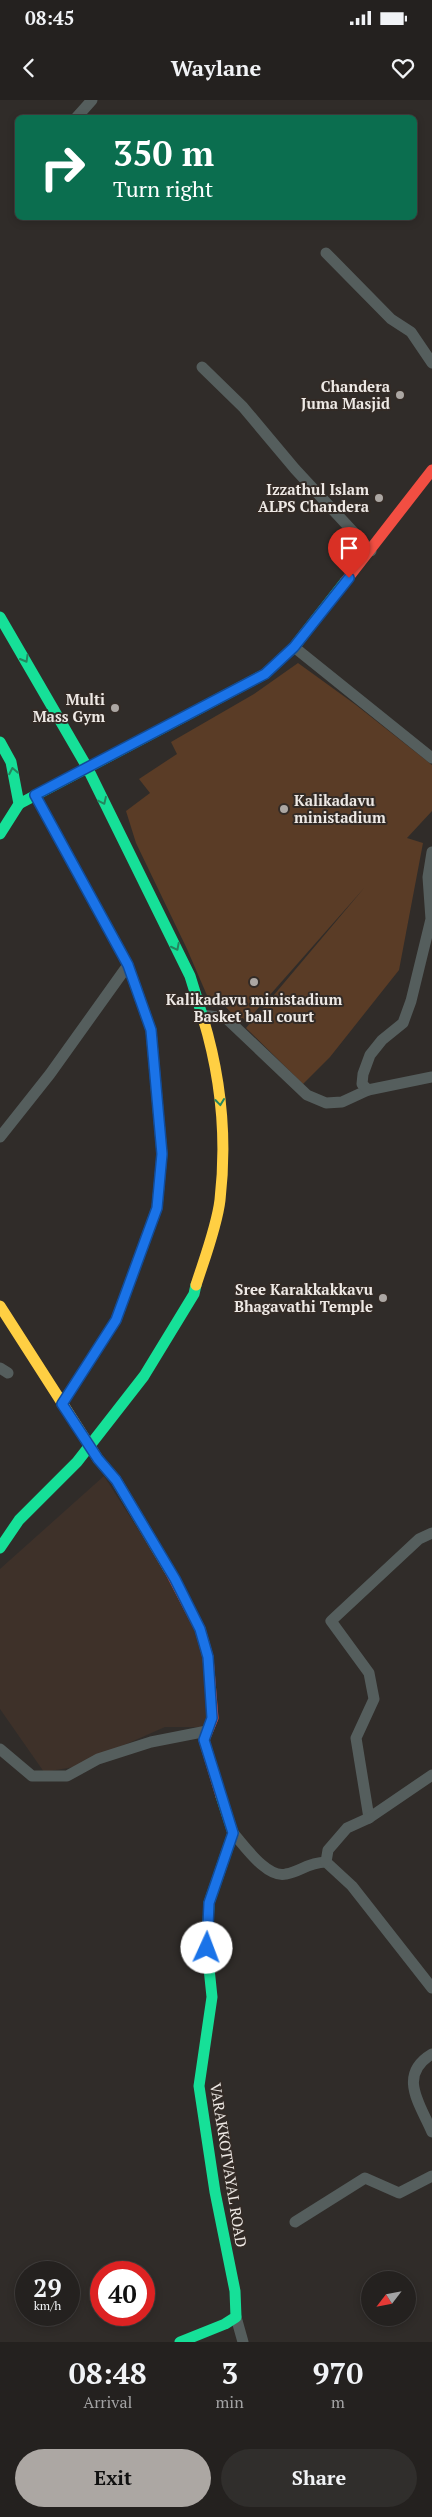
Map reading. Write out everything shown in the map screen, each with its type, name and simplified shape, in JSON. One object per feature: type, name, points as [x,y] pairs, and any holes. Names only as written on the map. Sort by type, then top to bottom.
[{"type":"main road","points":[[0,834],[20,804],[265,674],[294,647],[371,551],[432,470]]},
{"type":"main road","points":[[0,617],[87,767],[190,976],[214,1053],[223,1128],[220,1202],[194,1294],[144,1376],[77,1462],[19,1520],[0,1548]]},
{"type":"main road","points":[[0,742],[11,762],[20,804]]},
{"type":"main road","points":[[0,1306],[89,1446],[121,1488],[175,1579],[200,1629],[208,1657],[212,1709],[212,1718],[204,1740],[233,1833]]},
{"type":"main road","name":"VARAKKOTVAYAL ROAD","points":[[233,1833],[209,1903],[207,1948],[212,1998],[199,2086],[215,2192],[235,2291],[236,2317]]},
{"type":"main road","points":[[180,2342],[225,2324],[236,2317]]},
{"type":"street","points":[[79,115],[92,100]]},
{"type":"street","points":[[326,253],[391,319],[411,332],[432,363]]},
{"type":"street","points":[[202,367],[243,407],[295,469],[371,551]]},
{"type":"street","points":[[294,647],[432,758]]},
{"type":"street","points":[[35,795],[128,965],[151,1030],[162,1154],[157,1208],[116,1320],[62,1404]]},
{"type":"street","points":[[368,1090],[362,1084],[363,1074],[370,1055],[382,1040],[403,1023],[411,1001],[431,918],[428,877],[432,852]]},
{"type":"street","points":[[0,1136],[50,1074],[128,965]]},
{"type":"street","points":[[202,1015],[226,1018],[307,1095],[326,1104],[342,1102],[368,1090],[432,1077]]},
{"type":"street","points":[[369,1818],[356,1738],[374,1699],[368,1673],[331,1620],[419,1539],[432,1533]]},
{"type":"street","points":[[0,1749],[32,1776],[67,1776],[98,1759],[151,1742],[207,1731]]},
{"type":"street","points":[[326,1862],[328,1850],[347,1828],[369,1818],[432,1775]]},
{"type":"street","points":[[233,1833],[268,1871],[284,1875],[311,1862],[326,1862],[352,1886],[432,1988]]},
{"type":"street","points":[[432,2054],[418,2065],[412,2086],[432,2132]]},
{"type":"street","points":[[295,2222],[365,2178],[399,2192],[432,2176]]},
{"type":"street","points":[[236,2317],[243,2342]]},
{"type":"shaded area","points":[[298,663],[356,705],[432,765],[432,811],[407,838],[423,843],[399,970],[330,1057],[303,1084],[246,1028],[365,887],[246,1022],[243,1018],[237,1019],[223,1004],[212,1007],[187,949],[136,843],[126,811],[150,793],[139,779],[177,754],[171,742],[254,694]]},
{"type":"shaded area","points":[[104,1476],[186,1604],[205,1654],[210,1716],[203,1727],[165,1727],[74,1767],[44,1772],[0,1709],[0,1569]]},
{"type":"traffic: fast","points":[[19,804],[265,674],[294,647],[345,582]]},
{"type":"traffic: fast","points":[[0,617],[87,767],[190,976],[203,1018]]},
{"type":"traffic: fast","points":[[0,742],[11,762],[19,804],[0,834]]},
{"type":"traffic: fast","points":[[0,1548],[19,1520],[77,1462],[144,1376],[194,1294],[196,1285]]},
{"type":"traffic: fast","points":[[180,2342],[225,2324],[236,2317],[235,2291],[215,2192],[199,2086],[212,1997],[207,1949],[209,1903],[233,1833],[221,1796]]},
{"type":"traffic: slow","points":[[196,1285],[216,1221],[220,1200],[223,1154],[218,1085],[203,1018]]},
{"type":"traffic: slow","points":[[0,1306],[98,1459],[116,1480],[170,1571]]},
{"type":"traffic: jam","points":[[345,582],[432,470]]},
{"type":"traffic: jam","points":[[170,1571],[200,1629],[208,1657],[213,1718],[204,1740],[221,1796]]},
{"type":"place","name":"Chandera Juma Masjid","points":[[400,395]]},
{"type":"place","name":"Izzathul Islam ALPS Chandera","points":[[379,498]]},
{"type":"place","name":"Multi Mass Gym","points":[[115,708]]},
{"type":"place","name":"Kalikadavu ministadium","points":[[284,809]]},
{"type":"place","name":"Kalikadavu ministadium Basket ball court","points":[[254,982]]},
{"type":"place","name":"Sree Karakkakkavu Bhagavathi Temple","points":[[383,1298]]},
{"type":"route","points":[[207,1948],[209,1903],[233,1833],[204,1740],[212,1718],[208,1657],[200,1629],[175,1579],[116,1480],[98,1459],[62,1404],[116,1320],[157,1208],[162,1154],[151,1030],[128,965],[35,795],[265,674],[294,647],[349,578]]}]
